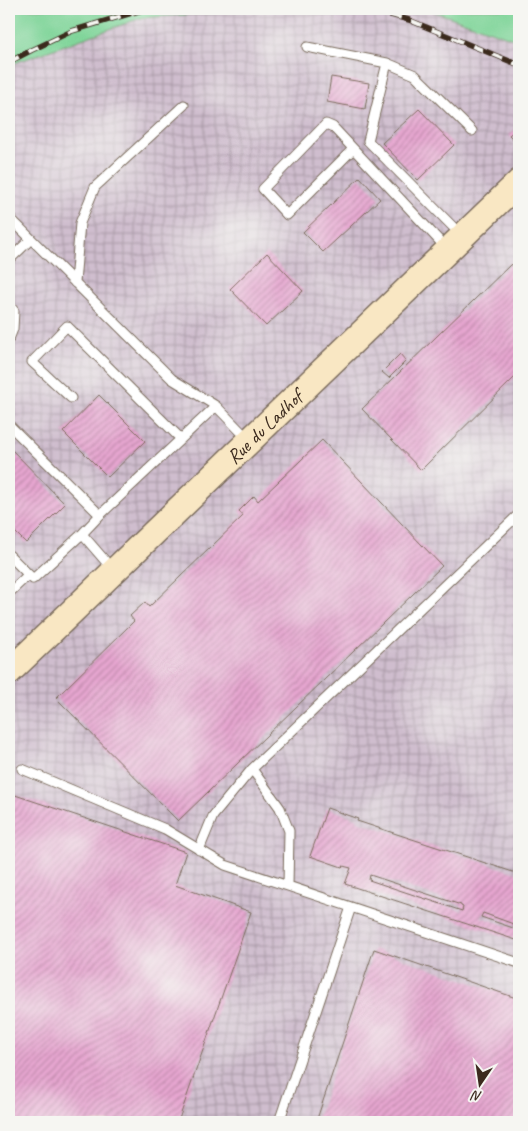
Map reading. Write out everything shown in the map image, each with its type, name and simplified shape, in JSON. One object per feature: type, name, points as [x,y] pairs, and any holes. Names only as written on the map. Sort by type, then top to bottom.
[{"type":"main road","name":"Rue du Ladhof","points":[[9,672],[519,182]]},
{"type":"lane","points":[[307,47],[387,63],[415,75],[472,131]]},
{"type":"lane","points":[[387,63],[368,141],[455,243]]},
{"type":"lane","points":[[75,283],[80,222],[95,187],[184,105]]},
{"type":"lane","points":[[353,149],[287,215],[263,188],[326,124],[332,127],[353,149],[455,243]]},
{"type":"lane","points":[[9,217],[172,379],[216,406],[250,441]]},
{"type":"lane","points":[[9,260],[31,239]]},
{"type":"lane","points":[[9,305],[14,311],[13,329],[9,339]]},
{"type":"lane","points":[[71,398],[32,362],[68,326],[181,439]]},
{"type":"lane","points":[[9,555],[33,579],[216,406]]},
{"type":"lane","points":[[9,425],[100,515]]},
{"type":"lane","points":[[199,850],[213,816],[252,769],[519,514]]},
{"type":"lane","points":[[82,534],[114,571]]},
{"type":"lane","points":[[9,593],[28,575]]},
{"type":"lane","points":[[22,769],[165,830],[225,865],[519,963]]},
{"type":"lane","points":[[252,769],[280,808],[289,831],[288,886]]},
{"type":"lane","points":[[279,1122],[351,907]]},
{"type":"shaded area","points":[[269,9],[427,9],[519,41],[519,1122],[9,1122],[9,65],[141,18]]},
{"type":"green space","points":[[9,9],[269,9],[141,18],[9,65]]},
{"type":"green space","points":[[427,9],[519,9],[519,41]]},
{"type":"building","points":[[331,77],[369,83],[365,109],[327,102]]},
{"type":"building","points":[[419,109],[454,145],[418,180],[382,143]]},
{"type":"building","points":[[516,129],[519,133],[513,139],[509,135]]},
{"type":"building","points":[[360,177],[380,199],[323,252],[303,232]]},
{"type":"building","points":[[267,253],[303,291],[266,326],[230,289]]},
{"type":"building","points":[[511,264],[519,272],[519,373],[421,470],[362,409]]},
{"type":"building","points":[[400,354],[406,361],[389,378],[382,372]]},
{"type":"building","points":[[99,395],[145,441],[108,477],[63,432]]},
{"type":"building","points":[[322,440],[442,566],[178,821],[56,698],[134,621],[130,616],[145,602],[149,607],[243,516],[239,511],[254,496],[258,501]]},
{"type":"building","points":[[9,447],[65,504],[26,543],[9,526]]},
{"type":"building","points":[[9,793],[186,852],[175,885],[251,912],[178,1122],[9,1122]]},
{"type":"building","points":[[327,808],[358,819],[357,821],[519,874],[519,926],[483,913],[481,917],[519,930],[519,941],[345,884],[351,868],[342,867],[310,856]],"holes":[[[370,875],[463,907],[462,911],[369,880]]]},
{"type":"building","points":[[374,949],[519,999],[519,1122],[316,1122]]},
{"type":"railway","points":[[9,62],[72,31],[145,9]]},
{"type":"railway","points":[[369,9],[409,20],[519,65]]}]
